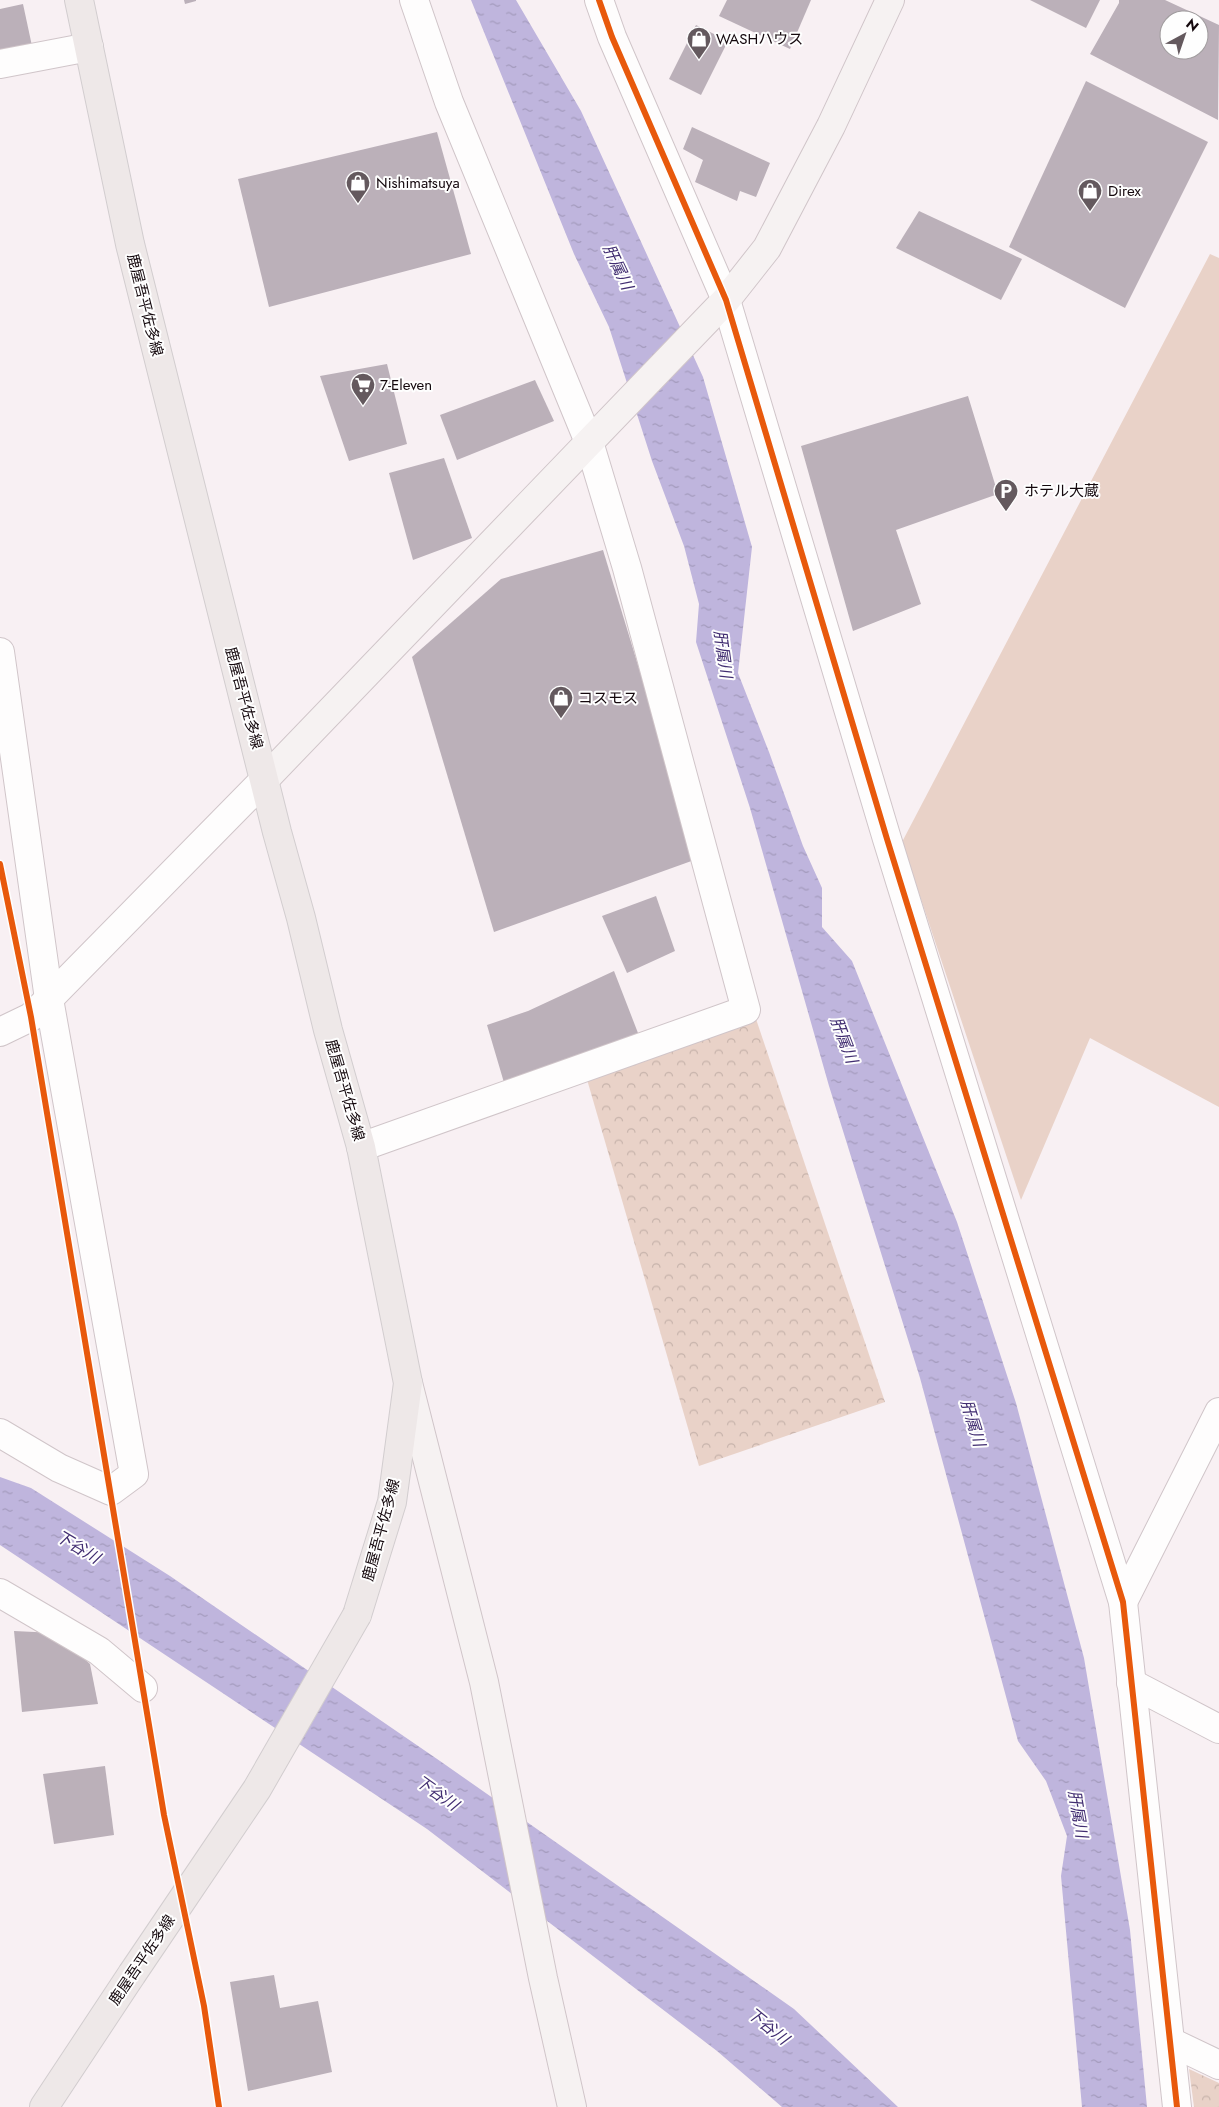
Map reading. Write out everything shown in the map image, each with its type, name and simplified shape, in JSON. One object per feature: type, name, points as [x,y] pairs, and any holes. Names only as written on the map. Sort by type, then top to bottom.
[{"type":"main road","name":"鹿屋吾平佐多線","points":[[44,2107],[258,1789],[357,1616],[392,1502],[408,1383],[361,1146],[328,1030],[130,244],[79,0]]},
{"type":"street","points":[[361,1146],[746,1010],[627,568],[589,442],[449,102],[414,0]]},
{"type":"street","points":[[599,0],[612,37],[726,300],[887,839],[1123,1602],[1177,2107]]},
{"type":"street","points":[[1,1023],[31,1017],[265,779],[726,300],[767,248],[831,126],[890,0]]},
{"type":"street","points":[[0,64],[89,47]]},
{"type":"street","points":[[0,652],[49,999],[134,1474],[111,1491],[59,1468],[0,1433]]},
{"type":"street","points":[[408,1383],[484,1682],[542,1978],[572,2107]]},
{"type":"street","points":[[1123,1602],[1219,1412]]},
{"type":"street","points":[[0,1593],[99,1652],[143,1688]]},
{"type":"street","points":[[1131,1683],[1219,1729]]},
{"type":"street","points":[[1171,2042],[1219,2065]]},
{"type":"path","points":[[111,1491],[135,1641]]},
{"type":"path","points":[[143,1688],[174,1863]]},
{"type":"path","points":[[190,1940],[204,2006],[219,2107]]},
{"type":"green space","points":[[1210,254],[1219,258],[1219,1107],[1090,1038],[1021,1200],[902,842]]},
{"type":"green space","points":[[755,1016],[885,1402],[699,1466],[586,1076]]},
{"type":"green space","points":[[1189,2069],[1219,2083],[1219,2107],[1194,2107]]},
{"type":"water","name":"肝属川","points":[[471,0],[516,0],[581,111],[703,377],[752,547],[738,673],[803,846],[822,888],[822,927],[852,961],[957,1222],[1016,1403],[1084,1658],[1130,1930],[1147,2107],[1082,2107],[1061,1876],[1067,1836],[1046,1781],[1018,1741],[920,1378],[829,1086],[750,808],[696,642],[699,604],[684,546],[652,461],[609,327],[574,254]]},
{"type":"water","name":"下谷川","points":[[0,1477],[31,1488],[170,1576],[440,1761],[794,2009],[898,2107],[782,2107],[717,2051],[427,1829],[0,1545]]},
{"type":"building","points":[[184,0],[196,0],[196,1],[185,4]]},
{"type":"building","points":[[727,0],[811,0],[790,49],[719,16]]},
{"type":"building","points":[[1030,0],[1100,0],[1086,28]]},
{"type":"building","points":[[1119,0],[1165,0],[1187,10],[1159,10],[1159,60],[1209,60],[1209,20],[1219,25],[1218,120],[1090,54]]},
{"type":"building","points":[[23,4],[32,46],[0,52],[0,9]]},
{"type":"building","points":[[696,25],[728,41],[701,95],[669,79]]},
{"type":"building","points":[[1086,81],[1208,142],[1125,308],[1009,247]]},
{"type":"building","points":[[692,127],[770,163],[756,197],[740,191],[737,201],[695,182],[703,160],[683,149]]},
{"type":"building","points":[[437,132],[471,254],[269,307],[238,179]]},
{"type":"building","points":[[919,211],[1022,259],[1001,300],[896,248]]},
{"type":"building","points":[[387,364],[407,444],[349,461],[320,376]]},
{"type":"building","points":[[535,380],[554,421],[457,460],[440,415]]},
{"type":"building","points":[[968,396],[998,494],[896,530],[921,604],[853,631],[801,446]]},
{"type":"building","points":[[444,458],[472,538],[413,560],[389,473]]},
{"type":"building","points":[[603,550],[697,859],[494,932],[412,657],[501,579]]},
{"type":"building","points":[[656,896],[675,951],[627,973],[602,916]]},
{"type":"building","points":[[614,971],[638,1033],[505,1086],[487,1025],[528,1011]]},
{"type":"building","points":[[14,1631],[55,1633],[90,1664],[98,1704],[22,1712]]},
{"type":"building","points":[[105,1766],[114,1835],[54,1844],[43,1774]]},
{"type":"building","points":[[274,1975],[280,2008],[318,2001],[332,2072],[248,2091],[230,1982]]},
{"type":"cycle path","points":[[599,0],[612,37],[726,300],[887,839],[1123,1602],[1177,2107]]},
{"type":"cycle path","points":[[0,864],[31,1017],[164,1815],[204,2006],[219,2107]]},
{"type":"place","name":"WASHハウス","points":[[699,60]]},
{"type":"place","name":"Nishimatsuya","points":[[358,204]]},
{"type":"place","name":"Direx","points":[[1090,212]]},
{"type":"place","name":"7-Eleven","points":[[363,406]]},
{"type":"place","name":"ホテル大蔵","points":[[1006,512]]},
{"type":"place","name":"コスモス","points":[[561,719]]}]
